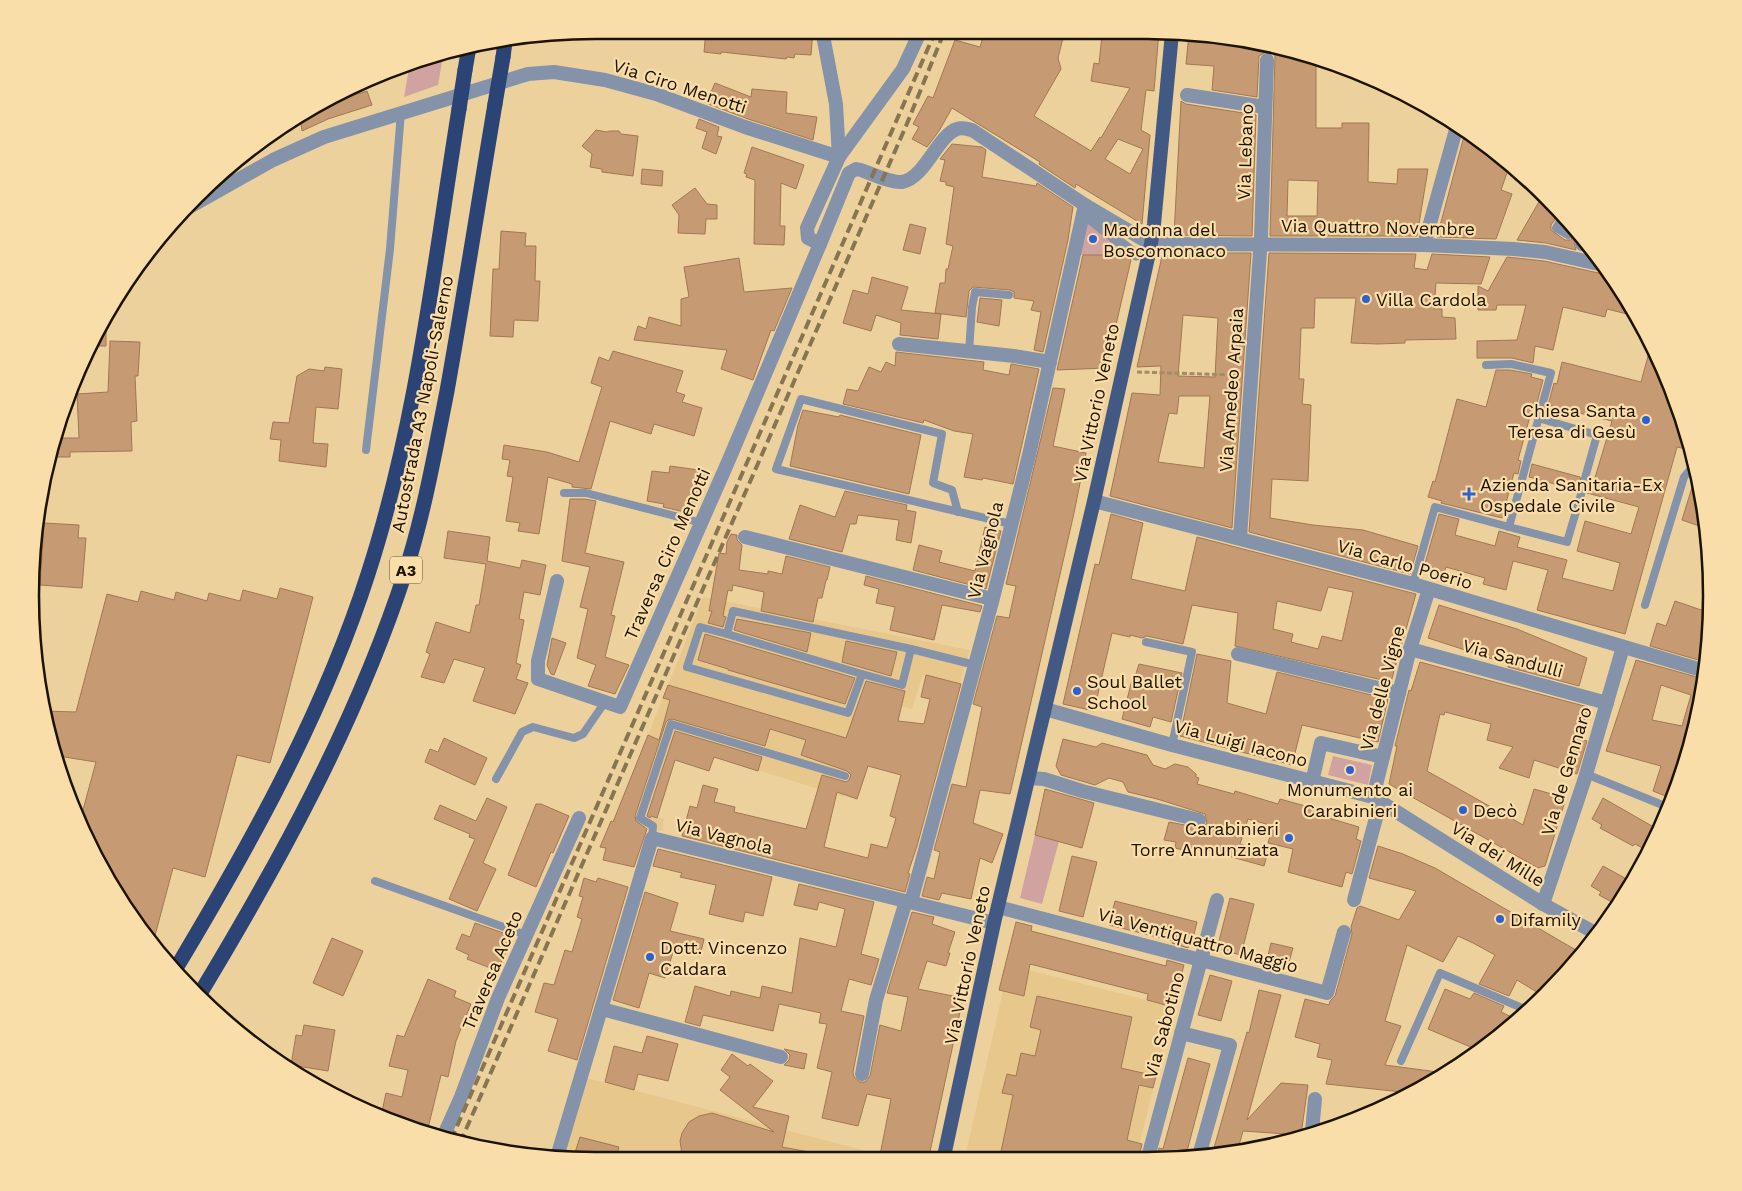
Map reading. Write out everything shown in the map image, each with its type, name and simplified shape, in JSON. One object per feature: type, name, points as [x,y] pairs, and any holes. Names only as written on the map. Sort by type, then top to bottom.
[{"type":"highway","name":"Autostrada A3 Napoli-Salerno","points":[[203,990],[243,923],[320,777],[360,689],[405,572],[438,437],[455,346],[504,47]]},
{"type":"highway","name":"Autostrada A3 Napoli-Salerno","points":[[178,964],[247,845],[281,780],[346,636],[368,573],[387,508],[405,432],[423,338],[468,54]]},
{"type":"main road","name":"Via Vittorio Veneto","points":[[945,1152],[994,923],[1094,501],[1151,244],[1171,40]]},
{"type":"street","points":[[824,39],[836,104],[839,157]]},
{"type":"street","points":[[917,39],[904,69],[839,157],[807,228],[808,238],[820,244],[848,173],[856,169],[895,181],[907,180],[918,173],[952,131],[962,128],[976,132],[1087,212],[1136,255]]},
{"type":"street","name":"Via Lebano","points":[[1260,245],[1268,60]]},
{"type":"street","name":"Via Ciro Menotti","points":[[207,197],[273,160],[324,136],[528,74],[554,72],[605,80],[656,94],[745,127],[839,157]]},
{"type":"street","points":[[1187,95],[1265,107]]},
{"type":"street","points":[[1424,245],[1455,132]]},
{"type":"street","points":[[1087,212],[1151,244]]},
{"type":"street","name":"Via Vagnola","points":[[862,1074],[876,1000],[909,901],[992,600],[1087,212]]},
{"type":"street","name":"Traversa Ciro Menotti","points":[[557,582],[538,661],[538,679],[620,707],[759,392],[820,244]]},
{"type":"street","name":"Via Quattro Novembre","points":[[1151,244],[1424,245],[1545,252],[1592,262]]},
{"type":"street","name":"Via Amedeo Arpaia","points":[[1240,538],[1260,245]]},
{"type":"street","points":[[899,344],[1050,362]]},
{"type":"street","name":"Via Carlo Poerio","points":[[1094,501],[1413,584],[1698,669]]},
{"type":"street","points":[[745,537],[992,600]]},
{"type":"street","name":"Via delle Vigne","points":[[1354,900],[1377,814],[1383,757],[1410,648],[1429,589]]},
{"type":"street","name":"Via de Gennaro","points":[[1543,904],[1586,774],[1623,647]]},
{"type":"street","name":"Via Sandulli","points":[[1410,648],[1607,703]]},
{"type":"street","points":[[1238,654],[1399,693]]},
{"type":"street","name":"Via Luigi Iacono","points":[[1045,709],[1377,800]]},
{"type":"street","points":[[1312,782],[1321,743],[1383,757]]},
{"type":"street","points":[[1028,778],[1044,779],[1082,791],[1199,820]]},
{"type":"street","name":"Via dei Mille","points":[[1377,800],[1543,904],[1591,930]]},
{"type":"street","name":"Traversa Aceto","points":[[445,1131],[461,1097],[498,998],[579,818]]},
{"type":"street","name":"Via Vagnola","points":[[559,1151],[652,838],[909,901]]},
{"type":"street","name":"Via Sabotino","points":[[1149,1152],[1217,900]]},
{"type":"street","points":[[909,901],[994,923]]},
{"type":"street","name":"Via Ventiquattro Maggio","points":[[998,907],[1327,993],[1344,932]]},
{"type":"street","points":[[602,1008],[781,1056]]},
{"type":"street","points":[[1181,1033],[1230,1045],[1201,1149]]},
{"type":"street","points":[[1312,1127],[1315,1099]]},
{"type":"lane","points":[[366,450],[390,249],[401,112]]},
{"type":"lane","points":[[1559,222],[1556,228],[1568,236]]},
{"type":"lane","points":[[969,352],[974,292],[1009,295]]},
{"type":"lane","points":[[1486,365],[1510,364],[1551,373],[1508,527]]},
{"type":"lane","points":[[958,512],[952,490],[933,483],[942,434],[802,400],[776,469],[958,512],[1011,524]]},
{"type":"lane","points":[[1538,418],[1597,435],[1585,478]]},
{"type":"lane","points":[[1645,605],[1684,477],[1689,471]]},
{"type":"lane","points":[[1413,584],[1434,507],[1567,542],[1582,491]]},
{"type":"lane","points":[[564,493],[586,493],[702,523]]},
{"type":"lane","points":[[727,634],[733,612],[911,649],[975,665]]},
{"type":"lane","points":[[862,674],[848,713],[687,666],[700,627],[902,685],[911,649]]},
{"type":"lane","points":[[1146,642],[1192,652],[1172,745]]},
{"type":"lane","points":[[496,779],[522,732],[533,727],[574,738],[583,734],[605,702]]},
{"type":"lane","points":[[652,838],[653,826],[640,818],[671,724],[845,776]]},
{"type":"lane","points":[[1586,774],[1662,805]]},
{"type":"lane","points":[[375,881],[526,935]]},
{"type":"lane","points":[[1401,1062],[1440,973],[1521,1007]]},
{"type":"path","points":[[1135,372],[1251,376]]},
{"type":"shaded area","points":[[442,61],[438,85],[404,97],[408,71]]},
{"type":"shaded area","points":[[1092,216],[1136,248],[1136,255],[1078,255],[1089,218]]},
{"type":"shaded area","points":[[703,597],[970,650],[960,684],[923,675],[912,709],[874,700],[844,797],[680,746],[657,818],[664,818],[662,831],[615,818]]},
{"type":"shaded area","points":[[1333,756],[1372,765],[1368,785],[1328,775]]},
{"type":"shaded area","points":[[1035,835],[1059,841],[1042,904],[1020,898]]},
{"type":"shaded area","points":[[1005,964],[1174,1007],[1137,1152],[966,1152],[1003,991],[999,990]]},
{"type":"shaded area","points":[[587,1078],[870,1152],[596,1152],[566,1151]]},
{"type":"building","points":[[705,39],[812,39],[811,55],[795,54],[794,58],[787,57],[786,59],[704,52]]},
{"type":"building","points":[[982,39],[1063,39],[1058,58],[1061,69],[1034,116],[1091,151],[1101,138],[1130,88],[1091,81],[1094,63],[1099,64],[1102,39],[1158,39],[1154,91],[1146,90],[1141,130],[1150,135],[1142,224],[1076,184],[1075,188],[1039,164],[1040,162],[952,108],[927,147],[912,139],[919,127],[913,124],[928,96],[933,98],[955,40],[980,47]],"holes":[[[1118,139],[1143,149],[1130,174],[1105,159]]]},
{"type":"building","points":[[1188,41],[1266,52],[1259,56],[1257,97],[1212,90],[1214,66],[1186,64]]},
{"type":"building","points":[[1272,53],[1316,65],[1316,128],[1342,128],[1342,123],[1369,123],[1368,182],[1397,184],[1398,169],[1428,169],[1417,236],[1270,236],[1275,56]],"holes":[[[1288,180],[1318,181],[1317,216],[1287,216]]]},
{"type":"building","points":[[715,83],[751,97],[752,89],[787,92],[786,113],[817,117],[813,140],[706,103]]},
{"type":"building","points":[[367,91],[372,105],[328,119],[302,131],[301,123],[345,98]]},
{"type":"building","points":[[1181,101],[1186,104],[1256,115],[1252,236],[1174,235]]},
{"type":"building","points":[[699,119],[719,127],[717,136],[722,137],[716,154],[702,148],[707,132],[696,128]]},
{"type":"building","points":[[596,130],[607,132],[619,131],[621,134],[638,136],[633,176],[602,172],[602,169],[590,167],[592,154],[582,146]]},
{"type":"building","points":[[1463,138],[1507,172],[1501,190],[1512,194],[1496,239],[1437,237]]},
{"type":"building","points":[[952,144],[982,147],[986,150],[982,177],[1036,186],[1037,183],[1073,207],[1068,240],[1043,352],[1034,350],[1041,312],[1031,310],[1034,301],[1014,298],[1014,292],[1010,290],[973,287],[969,291],[966,317],[935,313],[940,283],[945,283],[946,269],[948,269],[953,246],[946,244],[954,187],[940,181],[945,160],[940,159]]},
{"type":"building","points":[[752,147],[804,165],[796,189],[781,183],[780,226],[785,226],[784,245],[754,244],[755,180],[746,177],[747,174],[744,173]]},
{"type":"building","points":[[642,169],[663,171],[662,186],[641,184]]},
{"type":"building","points":[[695,188],[707,204],[717,205],[717,219],[706,219],[705,234],[678,233],[679,215],[672,205]]},
{"type":"building","points":[[1539,201],[1556,218],[1551,225],[1551,230],[1565,240],[1571,240],[1572,237],[1575,241],[1576,250],[1546,243],[1517,240]]},
{"type":"building","points":[[910,224],[926,228],[920,254],[903,250]]},
{"type":"building","points":[[501,231],[526,233],[525,246],[536,246],[535,281],[540,281],[538,321],[514,320],[513,337],[490,336],[493,269],[499,269]]},
{"type":"building","points":[[1190,253],[1251,253],[1232,528],[1110,496],[1132,393],[1160,395],[1161,366],[1137,367],[1162,256],[1192,254]],"holes":[[[1183,315],[1218,318],[1215,377],[1178,376]],[[1179,396],[1210,396],[1204,468],[1158,462],[1169,413],[1177,414]]]},
{"type":"building","points":[[1269,253],[1416,254],[1414,268],[1427,270],[1432,254],[1490,257],[1481,284],[1436,283],[1434,309],[1442,309],[1442,317],[1455,318],[1456,339],[1405,340],[1405,343],[1351,343],[1356,298],[1315,298],[1314,328],[1301,328],[1299,379],[1304,379],[1302,404],[1311,405],[1308,481],[1272,479],[1270,518],[1363,530],[1418,546],[1410,574],[1249,532]]},
{"type":"building","points":[[1083,255],[1123,255],[1131,260],[1106,368],[1057,370]]},
{"type":"building","points":[[1507,257],[1544,261],[1600,273],[1627,314],[1607,309],[1605,317],[1563,307],[1553,350],[1535,346],[1533,363],[1512,358],[1477,358],[1477,341],[1517,340],[1526,305],[1497,305],[1496,310],[1478,310],[1478,286],[1488,291]]},
{"type":"building","points":[[739,258],[744,292],[792,288],[774,331],[771,330],[753,380],[721,369],[727,350],[634,340],[638,326],[646,329],[649,317],[681,326],[681,299],[689,297],[684,267]]},
{"type":"building","points":[[872,277],[908,287],[901,310],[941,314],[938,339],[900,335],[901,323],[876,315],[871,331],[843,323],[853,290],[868,294]]},
{"type":"building","points":[[980,298],[1002,300],[999,326],[977,322]]},
{"type":"building","points":[[106,330],[106,346],[98,346]]},
{"type":"building","points":[[110,341],[140,342],[138,376],[135,376],[137,421],[131,422],[132,451],[70,452],[70,457],[56,457],[62,438],[79,438],[77,394],[108,392]]},
{"type":"building","points":[[613,351],[683,371],[676,392],[685,395],[682,402],[702,408],[694,436],[654,424],[651,434],[610,421],[591,489],[572,487],[572,484],[548,477],[539,534],[518,531],[520,523],[506,521],[513,477],[507,476],[510,460],[502,459],[504,445],[547,452],[579,462],[602,387],[591,383],[599,357],[609,361]]},
{"type":"building","points":[[896,352],[984,362],[983,370],[1009,375],[1011,364],[1039,369],[1013,484],[983,478],[982,480],[964,477],[973,434],[954,431],[924,420],[923,423],[843,404],[847,389],[858,391],[869,367],[881,372],[886,362],[895,366]]},
{"type":"building","points":[[1648,354],[1674,417],[1683,448],[1677,447],[1625,634],[1537,610],[1548,570],[1513,561],[1506,590],[1483,584],[1485,578],[1446,567],[1444,573],[1424,567],[1439,514],[1459,519],[1455,535],[1495,546],[1499,531],[1520,537],[1517,547],[1567,560],[1562,578],[1613,591],[1620,563],[1577,551],[1585,521],[1631,534],[1639,507],[1587,493],[1586,488],[1583,486],[1577,490],[1529,477],[1532,464],[1580,477],[1581,482],[1584,483],[1590,480],[1594,481],[1612,421],[1548,405],[1554,383],[1557,384],[1562,362],[1641,382]]},
{"type":"building","points":[[325,367],[342,369],[338,409],[316,407],[313,443],[328,444],[326,467],[279,461],[281,440],[270,439],[273,422],[289,423],[297,376],[309,369],[324,371]]},
{"type":"building","points":[[1496,370],[1510,370],[1532,374],[1531,377],[1543,380],[1537,403],[1534,402],[1518,460],[1521,461],[1518,474],[1514,473],[1502,518],[1441,503],[1442,501],[1428,497],[1433,481],[1435,482],[1457,399],[1486,407]]},
{"type":"building","points":[[1053,388],[1065,389],[1053,446],[1086,453],[1010,794],[980,790],[973,823],[1003,834],[992,863],[980,858],[971,899],[942,893],[939,900],[922,896],[927,877],[934,879],[940,852],[934,850],[952,784],[966,787],[982,707],[973,704],[997,616],[1009,618],[1016,586],[1006,584]]},
{"type":"building","points":[[803,410],[839,417],[840,415],[921,435],[909,494],[790,466]]},
{"type":"building","points":[[670,466],[706,471],[693,514],[663,507],[664,504],[647,501],[652,471],[669,473]]},
{"type":"building","points":[[1693,485],[1698,526],[1682,520]]},
{"type":"building","points":[[845,491],[907,505],[906,510],[916,512],[911,543],[896,540],[899,520],[858,515],[856,524],[850,524],[842,552],[789,539],[800,505],[835,517]]},
{"type":"building","points":[[570,499],[596,501],[585,553],[624,562],[611,615],[615,616],[605,657],[629,665],[615,694],[588,686],[596,665],[577,658],[588,609],[580,607],[590,567],[562,561]]},
{"type":"building","points":[[1111,514],[1143,523],[1131,579],[1185,591],[1197,537],[1416,594],[1391,682],[1235,646],[1238,613],[1192,605],[1183,644],[1147,636],[1142,638],[1130,635],[1130,637],[1112,633],[1094,711],[1063,704],[1095,564],[1099,565]],"holes":[[[1328,587],[1353,592],[1342,641],[1322,636],[1318,649],[1291,642],[1293,634],[1273,629],[1277,601],[1321,611]]]},
{"type":"building","points":[[44,523],[79,525],[78,538],[86,538],[82,588],[40,585]]},
{"type":"building","points":[[985,527],[1001,531],[986,589],[913,570],[919,545],[942,551],[939,562],[975,571]]},
{"type":"building","points":[[448,531],[490,537],[487,561],[520,568],[522,560],[546,565],[540,595],[524,592],[519,619],[524,620],[516,663],[521,665],[516,679],[528,683],[515,714],[473,701],[485,668],[454,659],[444,683],[421,677],[430,654],[426,652],[436,622],[470,633],[476,605],[479,605],[486,564],[444,558]]},
{"type":"building","points":[[731,534],[737,535],[737,540],[742,545],[739,570],[768,574],[768,571],[782,574],[786,556],[830,567],[822,598],[818,598],[813,622],[761,611],[764,592],[733,585],[732,591],[728,590],[723,616],[726,617],[723,627],[708,623],[712,611],[709,611],[719,553],[726,554],[727,542]]},
{"type":"building","points":[[866,576],[982,606],[980,612],[942,605],[934,640],[890,630],[895,607],[876,603],[879,589],[864,585]]},
{"type":"building","points":[[280,588],[313,597],[270,763],[237,755],[205,877],[173,868],[155,935],[113,874],[82,812],[96,762],[63,757],[51,711],[76,712],[107,594],[138,602],[141,591],[174,600],[176,592],[207,601],[209,593],[240,601],[243,590],[277,599]]},
{"type":"building","points":[[1675,601],[1703,610],[1699,660],[1650,646],[1657,623],[1666,626]]},
{"type":"building","points":[[1439,605],[1517,629],[1587,658],[1579,686],[1508,667],[1508,664],[1428,638]]},
{"type":"building","points":[[737,619],[811,633],[807,652],[734,630]]},
{"type":"building","points":[[705,634],[855,678],[845,704],[698,660]]},
{"type":"building","points":[[552,638],[566,643],[554,675],[551,674],[547,665]]},
{"type":"building","points":[[846,641],[897,652],[891,676],[842,662]]},
{"type":"building","points":[[1197,654],[1231,661],[1227,703],[1266,714],[1277,672],[1388,699],[1378,742],[1302,725],[1292,765],[1180,736]]},
{"type":"building","points":[[1636,660],[1697,677],[1693,704],[1684,740],[1666,796],[1653,791],[1661,766],[1606,751]],"holes":[[[1661,685],[1691,695],[1682,726],[1652,720]]]},
{"type":"building","points":[[1420,662],[1588,707],[1579,738],[1587,741],[1577,774],[1534,760],[1529,778],[1499,768],[1513,747],[1487,740],[1491,724],[1445,712],[1444,715],[1440,714],[1427,771],[1523,825],[1534,789],[1566,798],[1545,866],[1538,868],[1389,784],[1397,746],[1395,746],[1409,690],[1411,691]]},
{"type":"building","points":[[1139,664],[1182,673],[1171,722],[1153,717],[1150,727],[1122,719],[1132,680],[1134,680]]},
{"type":"building","points":[[926,675],[961,684],[908,873],[910,874],[905,892],[682,836],[690,806],[697,808],[703,785],[718,789],[714,802],[735,807],[734,812],[806,829],[822,775],[846,782],[849,780],[851,775],[847,771],[801,755],[806,740],[770,729],[765,746],[672,719],[668,720],[635,816],[636,821],[647,829],[634,867],[603,860],[606,848],[600,847],[611,821],[613,822],[648,735],[659,740],[670,700],[663,698],[668,685],[846,738],[866,681],[905,691],[898,721],[924,724],[930,699],[921,697]],"holes":[[[868,766],[901,775],[890,816],[896,818],[887,848],[871,844],[868,858],[824,847],[837,792],[857,799]]]},
{"type":"building","points":[[675,731],[762,757],[758,771],[714,757],[709,771],[675,760],[657,818],[651,816],[650,818],[647,816]]},
{"type":"building","points":[[444,738],[487,758],[475,785],[425,762],[430,749],[438,752]]},
{"type":"building","points":[[1063,739],[1096,747],[1102,743],[1147,755],[1153,765],[1165,769],[1175,764],[1188,767],[1199,778],[1197,784],[1234,794],[1235,791],[1278,804],[1280,799],[1316,809],[1315,814],[1359,827],[1356,839],[1361,841],[1352,874],[1346,872],[1342,887],[1288,872],[1293,849],[1268,843],[1273,826],[1248,819],[1240,844],[1268,852],[1264,866],[1196,847],[1195,853],[1175,848],[1176,842],[1164,840],[1169,822],[1201,828],[1207,823],[1205,814],[1128,792],[1123,782],[1109,778],[1095,785],[1061,775],[1056,766]]},
{"type":"building","points":[[1045,789],[1094,803],[1082,848],[1035,835]]},
{"type":"building","points":[[487,798],[507,807],[483,863],[496,869],[477,911],[449,899],[475,839],[469,837],[470,834],[434,819],[440,805],[476,821]]},
{"type":"building","points":[[1603,798],[1653,827],[1643,848],[1635,844],[1633,846],[1600,828],[1602,825],[1592,819]]},
{"type":"building","points":[[536,804],[541,804],[569,816],[536,887],[508,875]]},
{"type":"building","points":[[1378,846],[1403,854],[1435,868],[1575,950],[1537,992],[1517,980],[1509,996],[1479,984],[1495,955],[1473,943],[1458,936],[1443,962],[1407,945],[1385,1021],[1401,1026],[1385,1065],[1435,1072],[1399,1092],[1326,1084],[1332,1060],[1317,1057],[1320,1044],[1295,1037],[1305,999],[1329,1005],[1335,996],[1357,908],[1360,906],[1399,920],[1416,891],[1369,878]]},
{"type":"building","points":[[658,849],[772,877],[763,916],[745,912],[743,922],[709,914],[716,885],[680,877],[682,873],[653,866]]},
{"type":"building","points":[[1072,856],[1097,862],[1083,917],[1059,911]]},
{"type":"building","points":[[1603,866],[1626,879],[1611,902],[1599,895],[1601,892],[1591,886]]},
{"type":"building","points":[[584,878],[596,882],[598,878],[628,887],[577,1060],[548,1051],[558,1019],[535,1012],[544,983],[554,985],[565,950],[572,952],[582,919],[577,917],[583,897],[579,896]]},
{"type":"building","points":[[799,884],[874,902],[861,954],[879,959],[871,985],[849,979],[841,1011],[864,1016],[853,1072],[854,1077],[860,1082],[865,1082],[870,1076],[880,1025],[901,1031],[908,997],[887,993],[912,912],[934,917],[932,924],[955,932],[946,966],[927,961],[918,989],[963,998],[930,1152],[881,1152],[891,1099],[867,1094],[858,1126],[822,1118],[832,1072],[817,1068],[827,1024],[819,1023],[821,1013],[779,1004],[773,1031],[703,1015],[700,1026],[685,1022],[695,986],[730,996],[731,991],[760,998],[762,986],[792,993],[800,938],[836,947],[845,909],[819,902],[817,910],[794,905]]},
{"type":"building","points":[[645,892],[678,903],[670,931],[704,939],[700,956],[674,949],[665,978],[649,973],[639,1008],[613,1000]]},
{"type":"building","points":[[1230,898],[1254,904],[1241,955],[1217,949]]},
{"type":"building","points":[[1115,901],[1197,922],[1191,946],[1189,945],[1188,948],[1172,943],[1173,941],[1109,925]]},
{"type":"building","points":[[1016,922],[1032,926],[1031,931],[1166,966],[1167,960],[1184,965],[1173,1007],[1147,1000],[1148,994],[1030,964],[1024,996],[999,990]]},
{"type":"building","points":[[475,923],[512,936],[498,971],[467,959],[469,955],[456,949],[462,934],[470,937]]},
{"type":"building","points":[[332,938],[363,951],[343,996],[313,983]]},
{"type":"building","points":[[1271,943],[1293,948],[1287,969],[1266,964]]},
{"type":"building","points":[[1210,975],[1232,981],[1221,1021],[1198,1015]]},
{"type":"building","points":[[428,979],[456,991],[454,997],[471,1004],[456,1041],[448,1077],[441,1075],[428,1126],[382,1110],[386,1093],[402,1097],[408,1070],[389,1066],[397,1035],[404,1037]]},
{"type":"building","points":[[1445,989],[1470,999],[1474,993],[1504,1006],[1501,1012],[1511,1017],[1471,1047],[1428,1029]]},
{"type":"building","points":[[1259,990],[1281,995],[1247,1120],[1281,1083],[1308,1085],[1302,1130],[1287,1134],[1243,1131],[1239,1144],[1214,1148],[1247,1032],[1249,1033]]},
{"type":"building","points":[[1037,996],[1132,1017],[1121,1068],[1156,1076],[1153,1088],[1139,1085],[1127,1140],[1142,1144],[1140,1152],[1001,1152],[1013,1095],[1002,1093],[1007,1074],[1016,1076],[1021,1053],[1035,1056],[1041,1030],[1030,1027]]},
{"type":"building","points":[[304,1025],[335,1030],[328,1071],[299,1066],[292,1062],[296,1035],[302,1036]]},
{"type":"building","points":[[647,1036],[678,1044],[668,1081],[638,1074],[634,1090],[605,1082],[614,1046],[642,1053]]},
{"type":"building","points":[[784,1049],[807,1054],[804,1069],[784,1065],[789,1060],[790,1055]]},
{"type":"building","points":[[732,1054],[748,1066],[750,1064],[773,1081],[753,1107],[789,1116],[782,1147],[809,1152],[682,1152],[680,1141],[682,1133],[689,1122],[699,1116],[712,1113],[774,1132],[720,1090],[730,1077],[721,1070]]},
{"type":"building","points":[[1188,1058],[1210,1064],[1187,1151],[1158,1152],[1159,1148],[1163,1149]]},
{"type":"building","points":[[580,1137],[619,1147],[618,1152],[575,1151]]},
{"type":"railway","points":[[454,1134],[932,39]]},
{"type":"railway","points":[[463,1136],[906,126],[941,39]]},
{"type":"place","name":"Madonna del Boscomonaco","points":[[1093,239]]},
{"type":"place","name":"Villa Cardola","points":[[1366,299]]},
{"type":"place","name":"Chiesa Santa Teresa di Gesù","points":[[1646,420]]},
{"type":"place","name":"Azienda Sanitaria-Ex Ospedale Civile","points":[[1469,494]]},
{"type":"place","name":"Soul Ballet School","points":[[1077,691]]},
{"type":"place","name":"Monumento ai Carabinieri","points":[[1350,770]]},
{"type":"place","name":"Decò","points":[[1463,810]]},
{"type":"place","name":"Carabinieri Torre Annunziata","points":[[1289,838]]},
{"type":"place","name":"Difamily","points":[[1500,919]]},
{"type":"place","name":"Dott. Vincenzo Caldara","points":[[650,957]]}]
